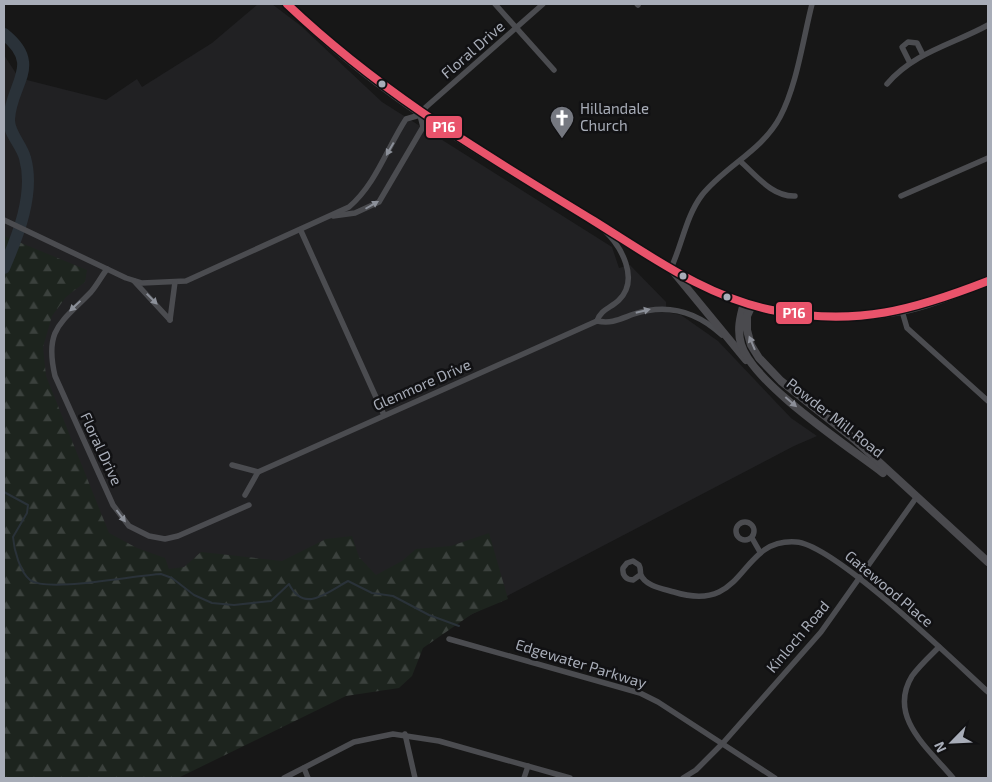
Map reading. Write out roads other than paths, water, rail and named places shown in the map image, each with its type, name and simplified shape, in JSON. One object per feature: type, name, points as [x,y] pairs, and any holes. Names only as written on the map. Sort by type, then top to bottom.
[{"type":"main road","points":[[287,4],[339,54],[420,116],[670,268],[748,304],[794,313],[866,316],[902,311],[988,281]]},
{"type":"main road","points":[[670,268],[736,348],[767,380]]},
{"type":"main road","name":"Powder Mill Road","points":[[748,304],[739,317],[741,346],[751,362],[793,405],[916,498]]},
{"type":"main road","name":"Powder Mill Road","points":[[748,304],[747,330],[759,358],[781,381],[854,439],[916,498],[988,562]]},
{"type":"street","points":[[495,4],[554,70]]},
{"type":"street","name":"Floral Drive","points":[[4,220],[107,270],[133,280],[142,283],[186,281],[333,216],[357,200],[375,175],[406,119],[420,116],[426,107],[543,4]]},
{"type":"street","points":[[670,268],[681,247],[690,218],[702,196],[772,130],[783,110],[812,4]]},
{"type":"street","points":[[887,84],[910,63],[988,24]]},
{"type":"street","points":[[910,63],[902,47],[908,42],[917,43],[924,55]]},
{"type":"street","name":"Floral Drive","points":[[333,216],[356,213],[379,202],[423,127],[420,116]]},
{"type":"street","points":[[901,196],[988,158]]},
{"type":"street","points":[[740,161],[776,192],[786,197],[794,196]]},
{"type":"street","points":[[598,224],[619,247],[628,275],[627,289],[619,300],[600,314],[597,321],[610,323],[643,311],[673,308],[693,314],[736,348]]},
{"type":"street","points":[[300,231],[384,415]]},
{"type":"street","name":"Floral Drive","points":[[107,270],[91,291],[69,311],[58,326],[53,338],[51,354],[55,376],[113,506],[129,526],[149,536],[165,539],[178,536],[250,505]]},
{"type":"street","points":[[133,280],[170,320],[175,282]]},
{"type":"street","points":[[902,311],[907,328],[988,401]]},
{"type":"street","name":"Glenmore Drive","points":[[258,472],[597,321]]},
{"type":"street","points":[[232,466],[258,472],[245,495]]},
{"type":"street","name":"Kinloch Road","points":[[683,778],[696,770],[723,743],[821,632],[916,498]]},
{"type":"street","points":[[752,538],[760,552]]},
{"type":"street","name":"Gatewood Place","points":[[640,574],[648,583],[682,595],[698,598],[712,596],[729,588],[760,552],[770,545],[795,541],[802,543],[830,557],[897,609],[988,692]]},
{"type":"street","name":"Edgewater Parkway","points":[[449,639],[640,693],[658,702],[723,743],[774,778]]},
{"type":"street","points":[[938,648],[912,676],[904,695],[903,707],[906,720],[913,730],[953,778]]},
{"type":"street","points":[[284,778],[363,739],[383,734],[405,734],[439,741],[570,778]]},
{"type":"street","points":[[405,734],[415,778]]},
{"type":"street","points":[[524,778],[528,766]]},
{"type":"street","points":[[304,768],[308,778]]},
{"type":"waterway","points":[[4,34],[22,55],[22,75],[11,106],[9,124],[21,148],[28,171],[28,185],[23,214],[15,242],[4,268]]},
{"type":"waterway","points":[[4,492],[28,505],[27,513],[13,537],[16,554],[23,572],[30,580],[40,584],[73,584],[161,574],[172,578],[194,595],[212,603],[234,605],[271,601],[289,584],[295,593],[302,598],[317,598],[348,581],[372,593],[393,596],[429,615],[459,626]]},
{"type":"place","name":"Hillandale Church","points":[[562,139]]}]
